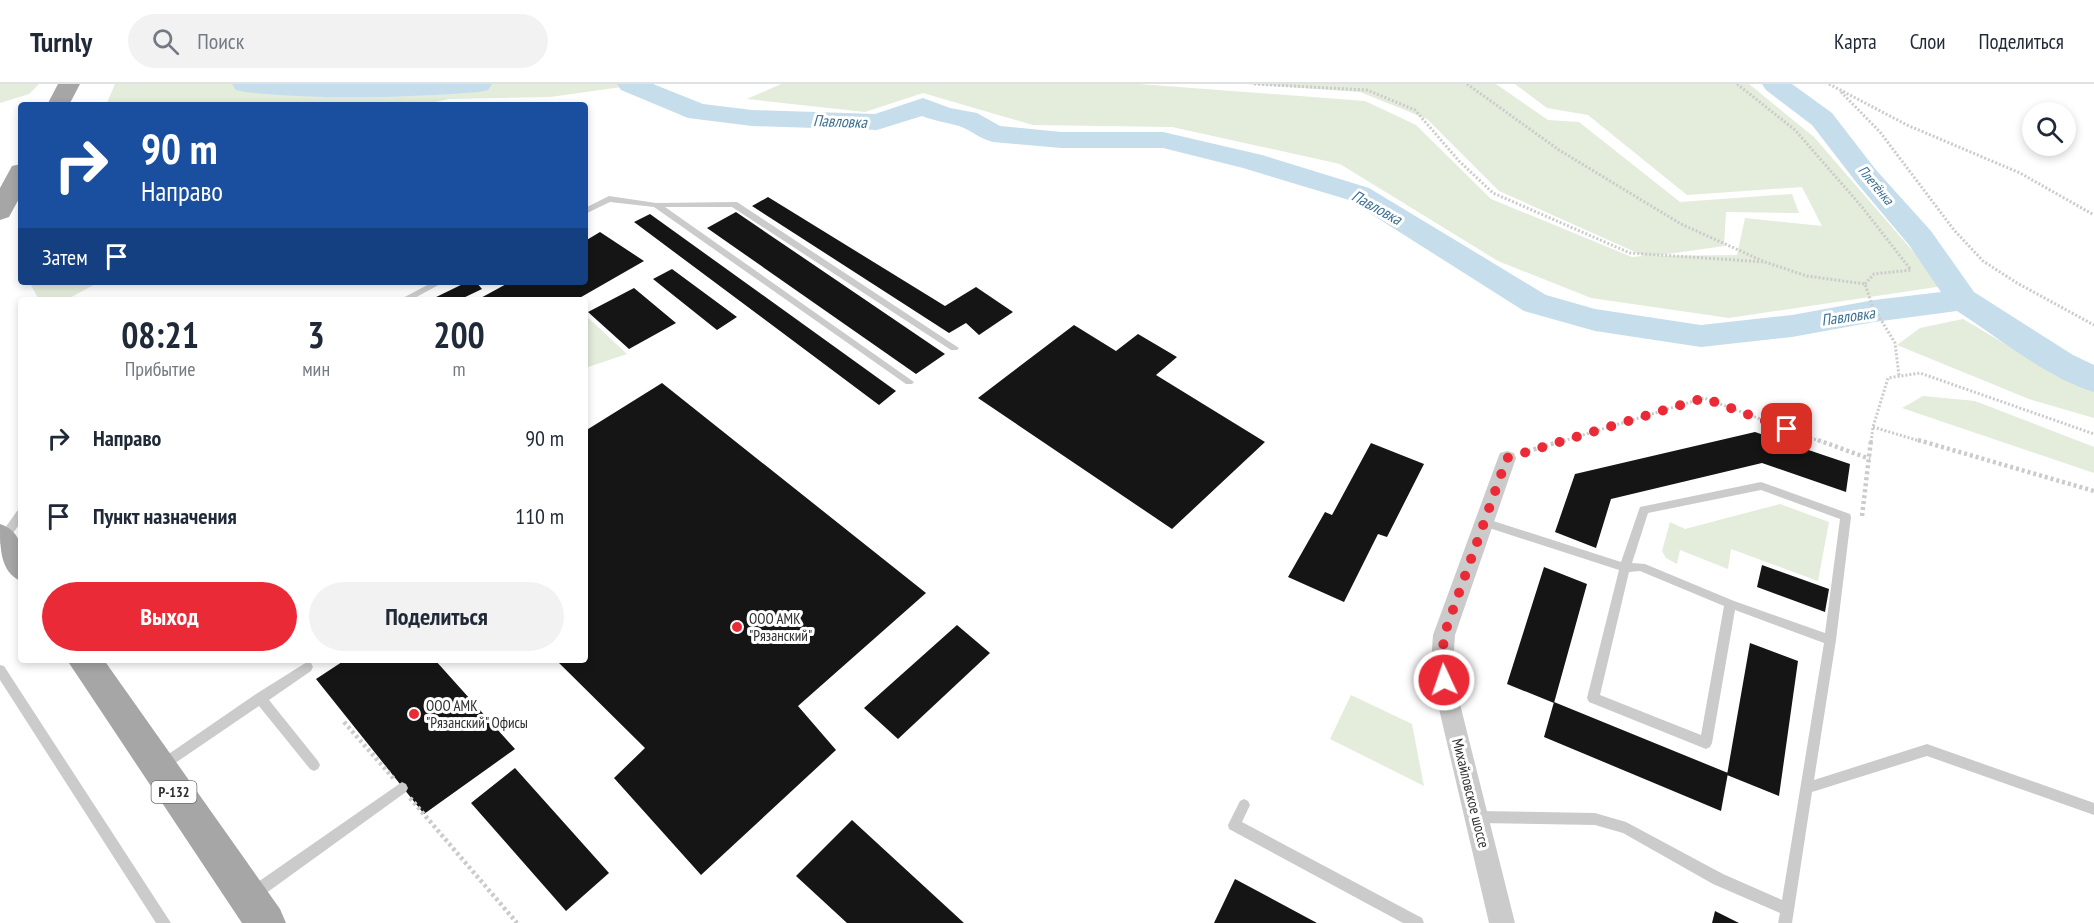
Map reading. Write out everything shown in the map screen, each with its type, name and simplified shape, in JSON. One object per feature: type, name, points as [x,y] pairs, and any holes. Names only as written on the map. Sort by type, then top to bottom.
[{"type":"main road","points":[[0,212],[18,177]]},
{"type":"main road","points":[[1,539],[18,564]]},
{"type":"main road","name":"Р-132","points":[[86,663],[257,910]]},
{"type":"street","name":"Михайловское шоссе","points":[[1502,923],[1442,664],[1444,635],[1507,458]]},
{"type":"lane","points":[[588,210],[609,199],[656,206],[734,204],[954,348]]},
{"type":"lane","points":[[656,206],[909,382]]},
{"type":"lane","points":[[410,297],[434,285]]},
{"type":"lane","points":[[1477,817],[1595,819],[1626,828],[1786,916],[1830,640],[1846,517],[1761,486],[1644,510],[1625,568],[1593,698],[1706,743],[1730,604]]},
{"type":"lane","points":[[1,539],[18,518]]},
{"type":"lane","points":[[1484,522],[1625,568],[1641,567],[1730,604],[1830,640]]},
{"type":"lane","points":[[158,768],[307,667]]},
{"type":"lane","points":[[0,670],[164,923]]},
{"type":"lane","points":[[260,698],[314,765]]},
{"type":"lane","points":[[1807,788],[1927,750],[2094,809]]},
{"type":"lane","points":[[257,910],[402,788]]},
{"type":"lane","points":[[1244,806],[1234,825],[1417,923]]},
{"type":"path","points":[[1254,84],[1367,90],[1415,110],[1459,162],[1493,193],[1629,253],[1765,262]]},
{"type":"path","points":[[1467,84],[1559,150],[1681,224],[1765,262],[1807,276],[1865,284]]},
{"type":"path","points":[[1737,84],[1794,130],[1862,207],[1911,270],[1874,274],[1865,284]]},
{"type":"path","points":[[1829,84],[1907,125],[2020,173],[2094,215]]},
{"type":"path","points":[[1841,92],[1880,132],[1954,230],[1983,261],[2017,283],[2094,325]]},
{"type":"path","points":[[1865,284],[1872,304],[1895,343],[1899,376]]},
{"type":"path","points":[[1846,517],[1862,522],[1873,427],[1888,378],[1920,373],[2094,434]]},
{"type":"path","points":[[1507,458],[1704,398],[1870,459]]},
{"type":"path","points":[[1873,427],[2094,489]]},
{"type":"path","points":[[344,722],[517,923]]},
{"type":"green space","points":[[0,84],[39,84],[29,94],[0,103]]},
{"type":"green space","points":[[115,84],[643,84],[550,97],[449,99],[436,102],[107,102]]},
{"type":"green space","points":[[781,84],[1139,84],[1365,101],[1416,125],[1491,199],[1632,257],[1644,256],[1499,191],[1427,119],[1360,92],[1245,84],[1496,84],[1548,120],[1579,122],[1680,202],[1792,194],[1799,213],[1726,212],[1724,246],[1654,256],[1737,255],[1745,218],[1822,226],[1802,187],[1687,195],[1588,115],[1547,108],[1515,84],[1749,84],[1814,137],[1943,286],[1729,318],[1591,298],[1498,261],[1340,164],[1172,127],[1033,125],[923,93],[865,112],[747,99]]},
{"type":"green space","points":[[31,285],[94,285],[72,297],[37,297]]},
{"type":"green space","points":[[588,318],[627,354],[588,367]]},
{"type":"green space","points":[[1963,319],[2068,381],[2094,391],[2094,418],[2029,399],[1897,345],[1920,328]]},
{"type":"green space","points":[[1923,396],[1975,401],[2094,447],[2094,473],[1902,408]]},
{"type":"green space","points":[[1780,504],[1829,522],[1818,581],[1731,549],[1728,569],[1680,550],[1677,564],[1666,558],[1662,551],[1670,522],[1685,529]]},
{"type":"green space","points":[[1351,695],[1412,724],[1424,786],[1330,739]]},
{"type":"building","points":[[768,197],[945,306],[976,287],[1013,312],[979,335],[966,323],[949,333],[752,206]]},
{"type":"building","points":[[736,212],[945,354],[916,374],[707,228]]},
{"type":"building","points":[[650,214],[896,391],[879,405],[634,222]]},
{"type":"building","points":[[600,232],[644,261],[581,297],[482,297],[504,285],[588,285],[588,239]]},
{"type":"building","points":[[672,269],[737,317],[717,330],[653,279]]},
{"type":"building","points":[[461,285],[479,285],[482,289],[465,297],[436,297]]},
{"type":"building","points":[[634,288],[676,323],[629,349],[588,312]]},
{"type":"building","points":[[1074,325],[1116,351],[1138,334],[1177,357],[1156,375],[1265,442],[1172,529],[978,398]]},
{"type":"building","name":"ООО АМК \"Рязанский\"","points":[[662,383],[926,593],[798,706],[836,750],[701,875],[614,778],[645,748],[559,663],[588,663],[588,429]]},
{"type":"building","points":[[1755,432],[1850,464],[1846,492],[1762,463],[1611,499],[1596,548],[1555,532],[1575,474]]},
{"type":"building","points":[[1371,443],[1424,464],[1387,537],[1378,534],[1344,602],[1288,577],[1325,512],[1332,515]]},
{"type":"building","points":[[1762,565],[1829,589],[1825,612],[1757,587]]},
{"type":"building","points":[[1544,567],[1587,584],[1554,703],[1507,684]]},
{"type":"building","points":[[957,625],[990,653],[898,739],[864,708]]},
{"type":"building","points":[[1750,643],[1798,661],[1779,796],[1727,775]]},
{"type":"building","name":"ООО АМК \"Рязанский\" Офисы","points":[[340,663],[438,663],[515,749],[424,814],[316,679]]},
{"type":"building","points":[[1554,702],[1728,773],[1721,811],[1544,737]]},
{"type":"building","points":[[515,768],[609,873],[566,911],[471,803]]},
{"type":"building","points":[[852,820],[964,923],[847,923],[796,876]]},
{"type":"building","points":[[1235,879],[1317,923],[1214,923]]},
{"type":"building","points":[[1715,911],[1739,923],[1712,923]]},
{"type":"waterway","name":"Павловка","points":[[245,84],[303,89],[362,90],[479,84]]},
{"type":"waterway","name":"Павловка","points":[[630,84],[698,112],[752,118],[877,122],[923,106],[943,115],[967,119],[993,134],[1061,140],[1163,140],[1252,161],[1359,194],[1535,303],[1595,320],[1701,336],[1792,326],[1874,311],[1963,300]]},
{"type":"waterway","name":"Плетёнка","points":[[1775,84],[1822,119],[1866,176],[1920,238],[1963,300]]},
{"type":"waterway","name":"Павловка","points":[[1963,300],[2061,363],[2094,380]]},
{"type":"place","name":"ООО АМК \"Рязанский\"","points":[[737,627]]},
{"type":"place","name":"ООО АМК \"Рязанский\" Офисы","points":[[414,714]]},
{"type":"route","points":[[1444,680],[1442,664],[1444,635],[1507,458],[1704,398],[1787,429]]}]
